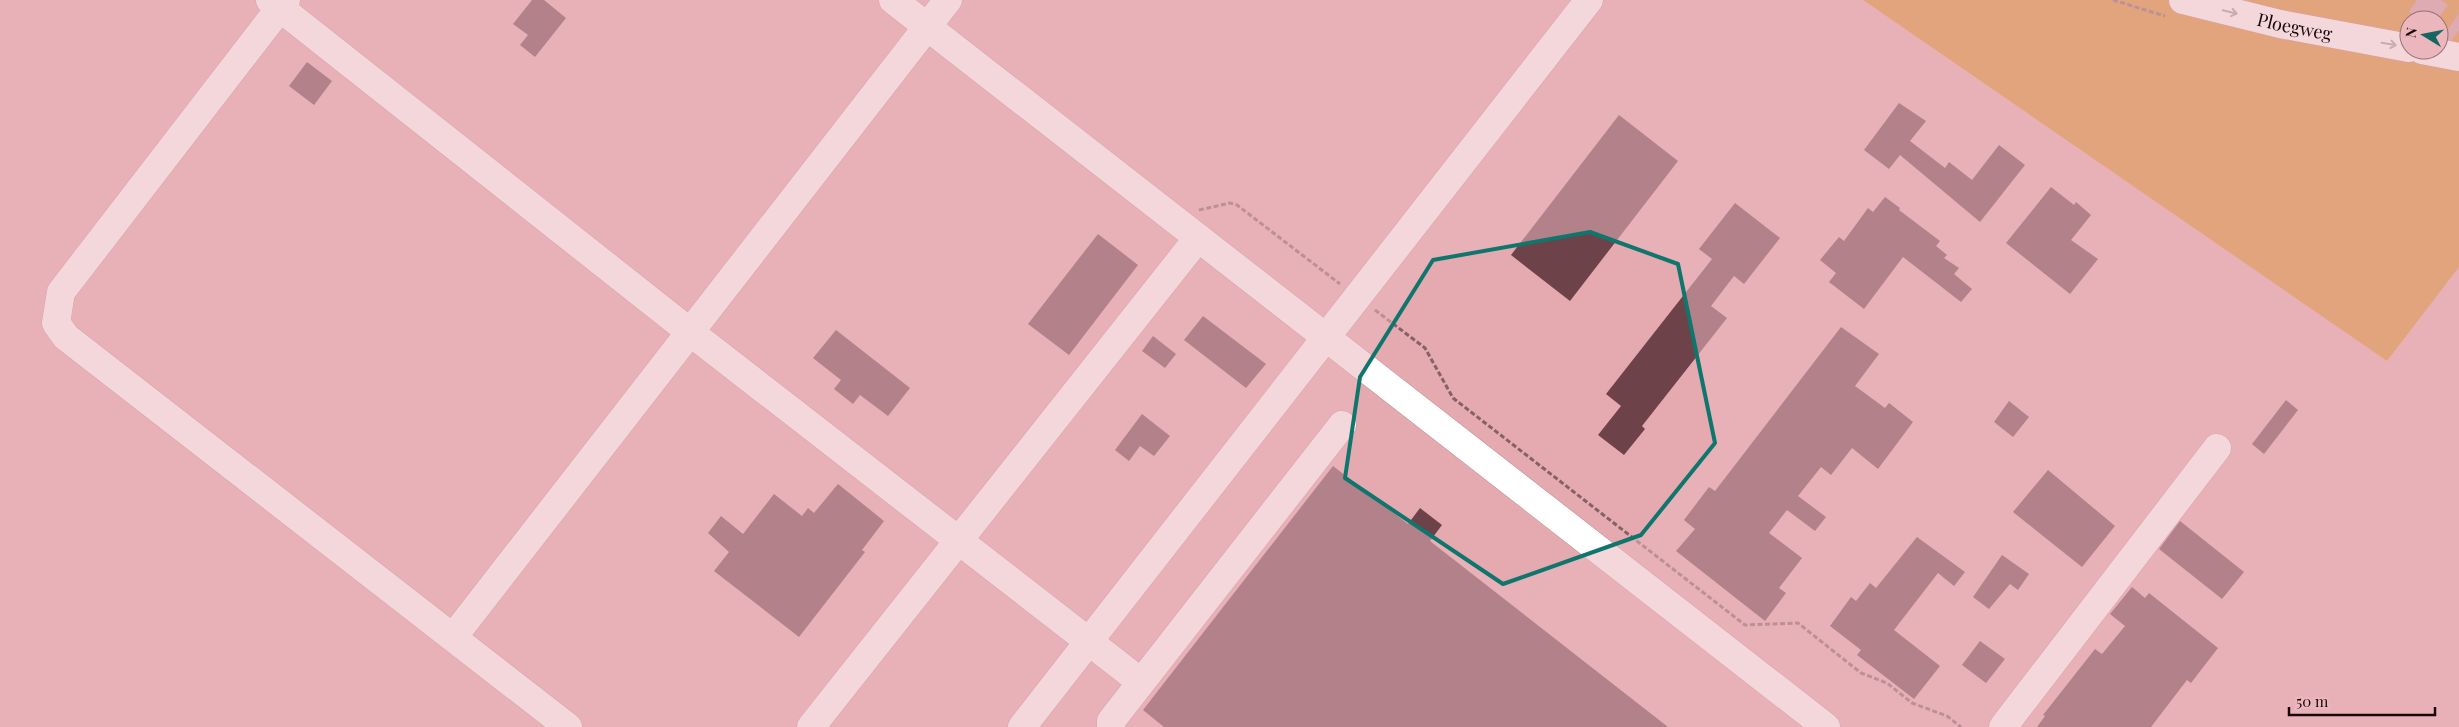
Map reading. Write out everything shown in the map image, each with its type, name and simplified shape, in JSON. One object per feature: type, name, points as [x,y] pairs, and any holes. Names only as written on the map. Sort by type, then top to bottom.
[{"type":"street","points":[[893,0],[1826,727]]},
{"type":"street","points":[[454,636],[948,0]]},
{"type":"street","points":[[1022,727],[1589,0]]},
{"type":"street","name":"Ploegweg","points":[[2183,0],[2280,24],[2399,46]]},
{"type":"street","points":[[568,727],[454,636],[66,337],[56,323],[61,292],[279,3],[690,332],[1141,682]]},
{"type":"street","points":[[812,727],[1198,238]]},
{"type":"street","points":[[1111,727],[1111,721],[1342,426]]},
{"type":"street","points":[[2003,727],[2217,448]]},
{"type":"path","points":[[1196,210],[1230,203],[1237,205],[1425,348],[1453,398],[1745,625],[1798,624],[1861,673],[1887,683],[1912,703],[1947,716],[1961,727]]},
{"type":"highlighted area","points":[[1590,232],[1678,264],[1715,443],[1641,535],[1503,584],[1345,478],[1360,377],[1433,260]]},
{"type":"shaded area","points":[[0,0],[1862,0],[2387,361],[2459,267],[2459,727],[0,727]]},
{"type":"shaded area","points":[[1863,0],[2459,0],[2459,267],[2387,361]]},
{"type":"building","points":[[532,0],[544,0],[566,18],[535,57],[520,45],[528,35],[513,24]]},
{"type":"building","points":[[307,62],[332,81],[314,105],[289,86]]},
{"type":"building","points":[[1899,103],[1926,121],[1910,141],[1945,168],[1949,162],[1972,180],[1999,145],[2025,165],[1980,222],[1900,155],[1889,169],[1864,150]]},
{"type":"building","points":[[1619,115],[1678,161],[1570,301],[1511,255]]},
{"type":"building","points":[[2051,187],[2074,205],[2076,202],[2091,215],[2071,240],[2098,259],[2070,294],[2006,243]]},
{"type":"building","points":[[1885,197],[1940,241],[1936,246],[1947,255],[1944,258],[1959,268],[1954,274],[1972,289],[1961,302],[1903,257],[1864,309],[1829,282],[1836,273],[1820,260],[1839,237],[1844,241],[1868,208],[1873,212]]},
{"type":"building","points":[[1735,203],[1780,238],[1744,284],[1734,276],[1711,306],[1727,318],[1642,426],[1645,429],[1624,455],[1598,435],[1621,406],[1606,394],[1712,259],[1699,249]]},
{"type":"building","points":[[1098,234],[1138,265],[1069,355],[1028,324]]},
{"type":"building","points":[[1203,316],[1266,364],[1246,388],[1184,340]]},
{"type":"building","points":[[1841,327],[1879,354],[1855,386],[1885,408],[1889,403],[1913,422],[1878,469],[1852,448],[1831,475],[1821,467],[1798,496],[1826,517],[1815,531],[1787,510],[1769,533],[1802,558],[1779,588],[1786,593],[1765,621],[1676,551],[1695,529],[1684,520],[1709,487],[1715,491]]},
{"type":"building","points":[[836,330],[910,388],[888,416],[860,395],[853,404],[834,389],[841,380],[813,358]]},
{"type":"building","points":[[1153,336],[1176,354],[1165,368],[1142,351]]},
{"type":"building","points":[[2286,400],[2298,410],[2264,454],[2252,444]]},
{"type":"building","points":[[2009,401],[2029,417],[2013,437],[1994,422]]},
{"type":"building","points":[[1142,414],[1170,436],[1154,456],[1140,446],[1129,461],[1115,450]]},
{"type":"building","points":[[1333,466],[1408,524],[1420,508],[1442,525],[1430,541],[1668,727],[1164,727],[1143,710]]},
{"type":"building","points":[[2048,470],[2115,526],[2082,567],[2013,512]]},
{"type":"building","points":[[838,484],[884,521],[862,550],[865,552],[799,637],[714,571],[729,552],[708,533],[721,516],[743,534],[774,494],[802,516],[808,508],[814,513]]},
{"type":"building","points":[[2180,521],[2244,572],[2222,599],[2159,549]]},
{"type":"building","points":[[1917,537],[1965,572],[1954,586],[1938,573],[1894,630],[1940,666],[1914,699],[1857,655],[1861,650],[1830,626],[1851,597],[1856,601],[1870,583],[1876,588]]},
{"type":"building","points":[[2002,555],[2029,574],[2018,590],[2010,584],[1989,609],[1973,597]]},
{"type":"building","points":[[2132,587],[2145,598],[2149,593],[2218,648],[2191,683],[2187,680],[2151,727],[2037,727],[2045,716],[2043,715],[2095,649],[2102,654],[2125,626],[2110,614]]},
{"type":"building","points":[[1980,641],[2005,659],[1986,683],[1962,665]]},
{"type":"tunnel","points":[[2417,0],[2459,30]]}]
